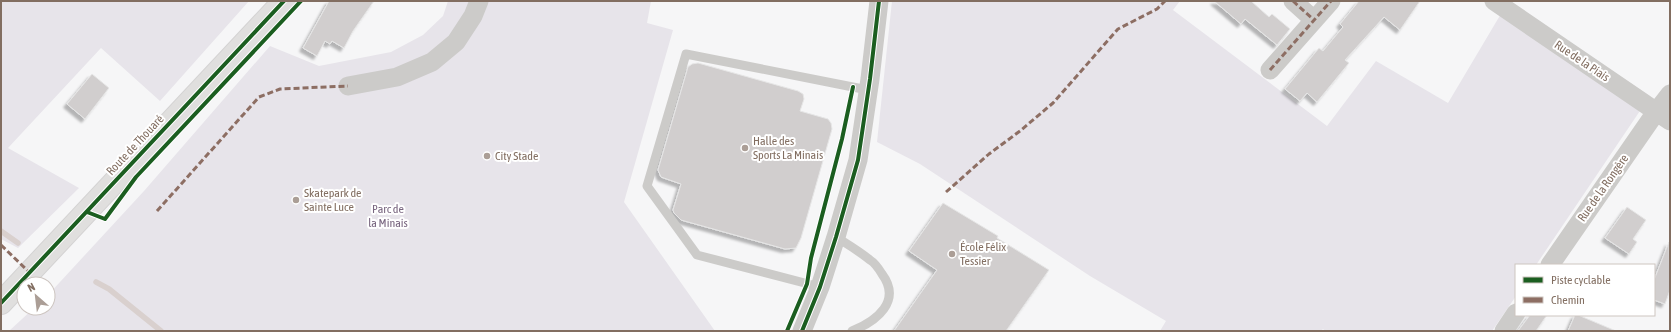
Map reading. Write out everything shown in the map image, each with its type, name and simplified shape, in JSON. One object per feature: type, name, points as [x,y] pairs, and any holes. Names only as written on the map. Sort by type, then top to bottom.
[{"type":"street","name":"Route de Thouaré","points":[[1,303],[284,1]]},
{"type":"street","points":[[348,86],[397,77],[432,62],[456,42],[473,16],[479,1]]},
{"type":"street","points":[[802,331],[820,287],[858,160],[879,1]]},
{"type":"street","points":[[1293,1],[1314,20]]},
{"type":"street","points":[[1270,70],[1331,1]]},
{"type":"street","name":"Rue de la Piais","points":[[1494,1],[1663,116]]},
{"type":"street","name":"Rue de la Rongère","points":[[1551,264],[1663,116],[1670,94]]},
{"type":"street","points":[[1504,331],[1515,314]]},
{"type":"lane","points":[[820,287],[697,255],[647,186],[686,54],[868,90]]},
{"type":"lane","points":[[836,237],[871,260],[887,281],[890,290],[888,301],[884,310],[876,318],[852,331]]},
{"type":"green space","points":[[1,1],[249,1],[160,101],[101,48],[8,148],[79,188],[18,248],[1,239]]},
{"type":"green space","name":"Parc de la Minais","points":[[448,1],[651,1],[647,23],[673,30],[624,202],[715,331],[9,331],[25,316],[56,316],[56,286],[144,191],[270,46],[319,66],[391,52],[423,35],[443,16]]},
{"type":"green space","points":[[892,1],[1180,1],[1173,10],[1327,126],[1376,61],[1448,103],[1508,2],[1650,96],[1537,264],[1515,264],[1515,297],[1492,331],[1325,331],[1323,329],[1321,331],[1160,331],[1166,321],[1090,276],[920,164],[877,142]]},
{"type":"building","points":[[329,1],[374,1],[353,31],[344,48],[332,41],[330,44],[325,41],[317,56],[303,48]]},
{"type":"building","points":[[1214,1],[1251,1],[1269,17],[1272,14],[1290,29],[1277,45],[1245,19],[1241,24]]},
{"type":"building","points":[[1359,1],[1420,1],[1400,30],[1384,17],[1345,60],[1349,63],[1317,102],[1307,93],[1300,101],[1285,89],[1319,48],[1323,51],[1343,27],[1340,24]]},
{"type":"building","name":"Halle des Sports La Minais","points":[[698,63],[798,91],[803,94],[804,99],[800,111],[828,119],[831,123],[832,129],[801,238],[796,248],[785,249],[681,220],[674,213],[673,210],[681,184],[661,177],[658,170],[688,67],[692,64]]},
{"type":"building","points":[[92,74],[109,88],[85,119],[67,104]]},
{"type":"building","points":[[943,203],[998,236],[997,238],[1049,270],[1006,331],[894,331],[937,270],[909,251]]},
{"type":"building","points":[[1627,207],[1646,220],[1633,239],[1637,242],[1629,254],[1605,238]]},
{"type":"building","points":[[1669,242],[1670,290],[1665,304],[1655,300],[1655,277]]},
{"type":"building","points":[[1529,316],[1546,316],[1536,331],[1518,331]]},
{"type":"building","points":[[1575,316],[1580,316],[1616,331],[1568,331]]},
{"type":"waterway","points":[[1,231],[18,243]]},
{"type":"waterway","points":[[96,282],[109,289],[161,331]]},
{"type":"marked path","points":[[946,192],[989,154],[1020,131],[1053,103],[1118,29],[1157,9],[1165,1]]},
{"type":"marked path","points":[[1293,1],[1314,20]]},
{"type":"marked path","points":[[1270,70],[1331,1]]},
{"type":"marked path","points":[[157,211],[259,97],[280,89],[348,86]]},
{"type":"marked path","points":[[1,245],[30,273]]},
{"type":"cycle path","points":[[1,303],[284,1]]},
{"type":"cycle path","points":[[87,212],[105,219],[136,177],[301,1]]},
{"type":"cycle path","points":[[802,331],[820,287],[858,160],[870,79],[879,1]]},
{"type":"cycle path","points":[[787,331],[807,284],[811,258],[842,139],[853,87]]},
{"type":"place","name":"Halle des Sports La Minais","points":[[745,148]]},
{"type":"place","name":"City Stade","points":[[487,156]]},
{"type":"place","name":"Skatepark de Sainte Luce","points":[[296,200]]},
{"type":"place","name":"École Félix Tessier","points":[[952,254]]}]
